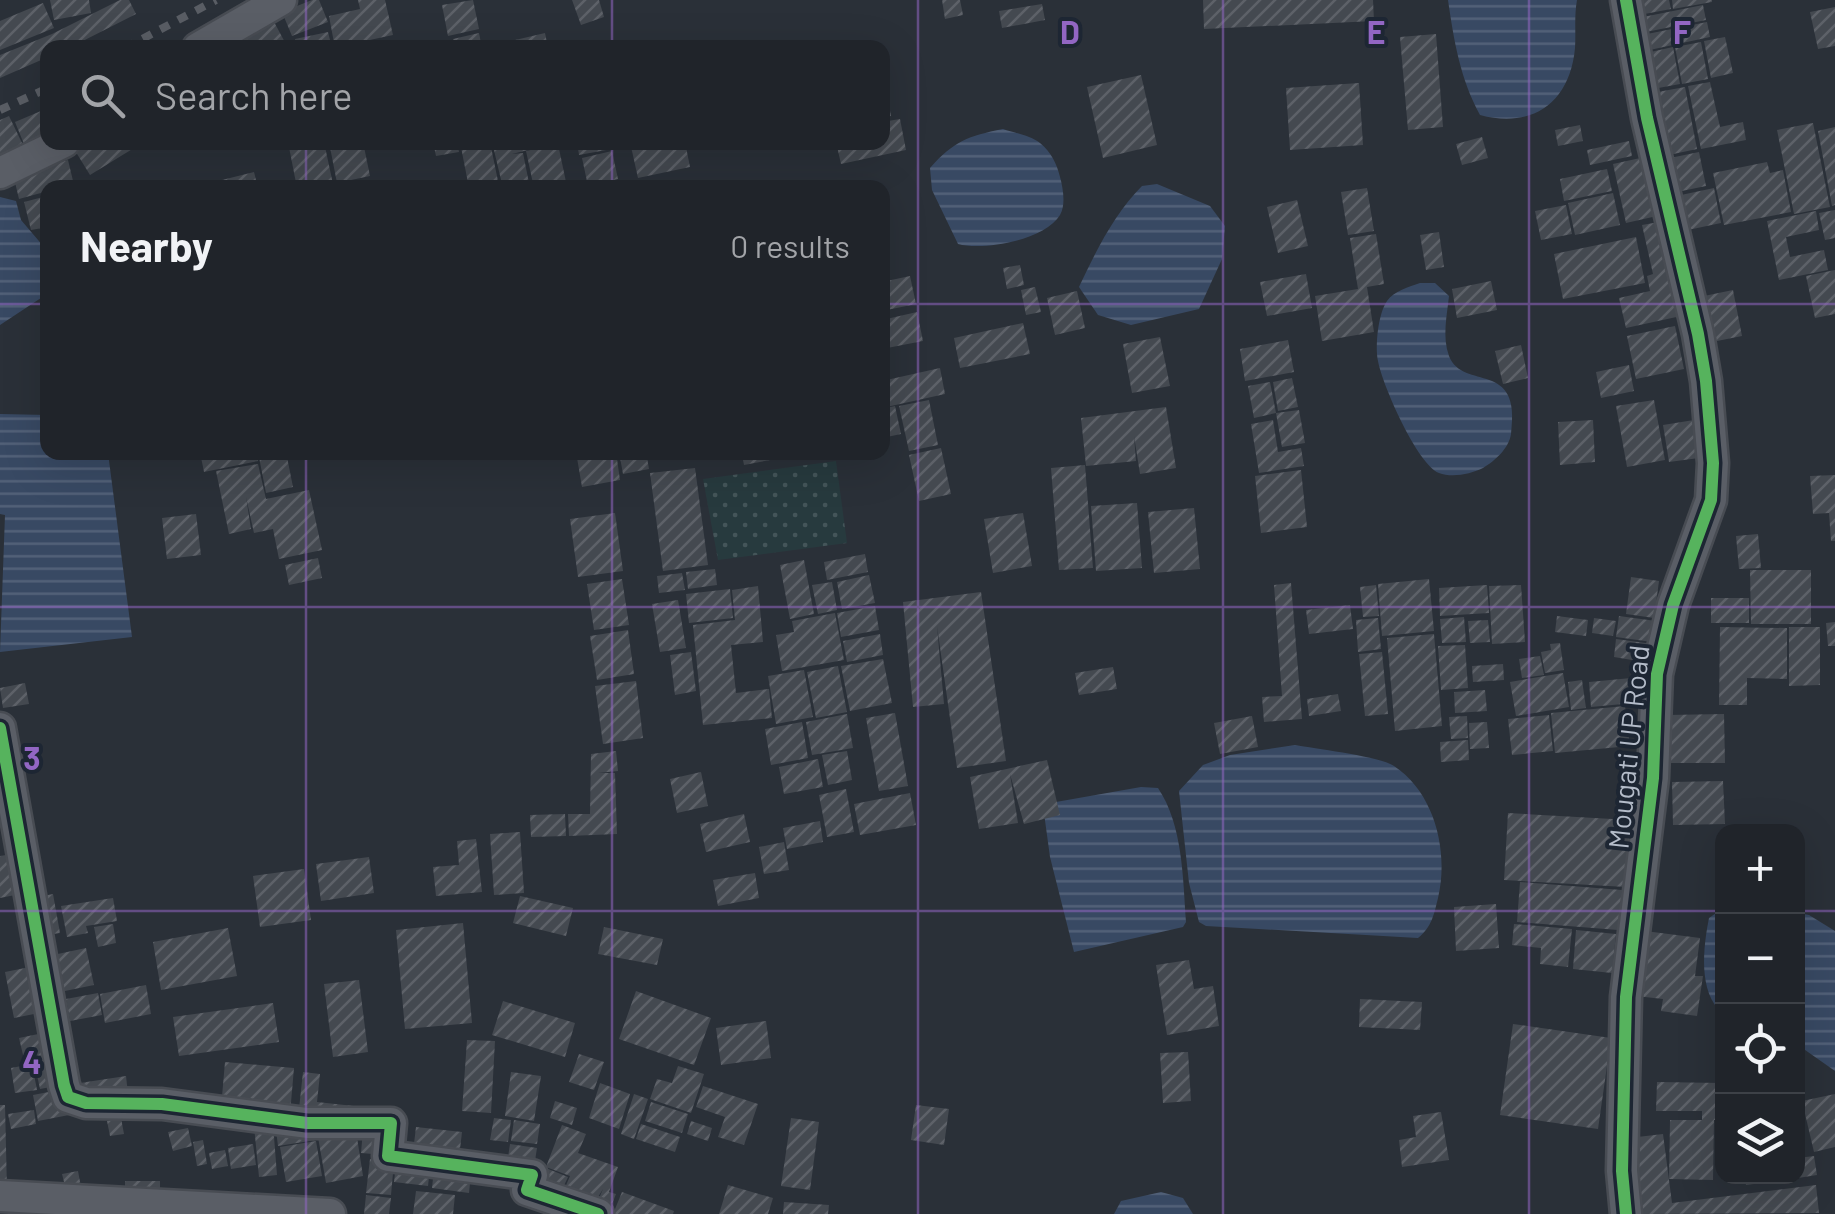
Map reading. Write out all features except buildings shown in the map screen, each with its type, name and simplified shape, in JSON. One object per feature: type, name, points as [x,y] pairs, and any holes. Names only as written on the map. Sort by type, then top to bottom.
[{"type":"street","points":[[212,40],[280,0]]},
{"type":"street","name":"Mougati UP Road","points":[[1626,0],[1647,118],[1698,334],[1713,462],[1711,500],[1673,606],[1657,674],[1652,778],[1626,997],[1622,1171],[1626,1214]]},
{"type":"street","points":[[0,173],[47,150]]},
{"type":"street","points":[[0,728],[68,1097],[86,1103],[162,1104],[307,1122],[391,1123],[388,1156],[532,1175],[528,1190],[598,1214]]},
{"type":"street","points":[[0,1196],[330,1214]]},
{"type":"green space","points":[[836,461],[847,543],[718,560],[703,479]]},
{"type":"water","points":[[1448,0],[1577,0],[1572,67],[1556,97],[1532,114],[1516,118],[1480,115],[1455,45]]},
{"type":"water","points":[[1003,129],[1036,141],[1050,154],[1062,186],[1062,211],[1041,231],[1013,242],[958,244],[932,190],[930,168],[962,141]]},
{"type":"water","points":[[1157,184],[1210,206],[1225,226],[1222,259],[1199,309],[1131,325],[1098,315],[1079,287],[1123,209],[1142,186]]},
{"type":"water","points":[[0,197],[16,201],[21,220],[40,242],[40,299],[0,325]]},
{"type":"water","points":[[1420,283],[1435,283],[1449,296],[1446,341],[1456,367],[1500,385],[1512,410],[1510,439],[1504,449],[1488,465],[1467,474],[1439,473],[1430,467],[1393,404],[1378,361],[1378,330],[1387,301]]},
{"type":"water","points":[[0,414],[40,415],[40,460],[109,460],[132,637],[0,652],[5,515],[0,514]]},
{"type":"water","points":[[1295,745],[1386,762],[1420,792],[1436,825],[1442,862],[1434,915],[1418,938],[1206,926],[1199,922],[1189,883],[1179,791],[1203,765],[1230,755]]},
{"type":"water","points":[[1141,787],[1158,788],[1172,819],[1180,853],[1186,922],[1183,927],[1074,952],[1050,857],[1044,813],[1056,802]]},
{"type":"water","points":[[1715,914],[1715,1005],[1706,982],[1704,956],[1709,918]]},
{"type":"water","points":[[1805,914],[1835,931],[1835,1071],[1805,1050]]},
{"type":"water","points":[[1161,1192],[1183,1198],[1193,1214],[1114,1214],[1121,1201]]},
{"type":"railway","points":[[140,40],[216,0]]},
{"type":"railway","points":[[0,110],[40,92]]},
{"type":"cycle path","points":[[1626,0],[1647,118],[1698,334],[1713,463],[1711,500],[1673,605],[1657,674],[1653,778],[1626,997],[1622,1171],[1626,1214]]},
{"type":"cycle path","points":[[0,728],[68,1097],[86,1103],[162,1104],[307,1123],[391,1123],[388,1156],[532,1175],[527,1190],[598,1214]]}]
